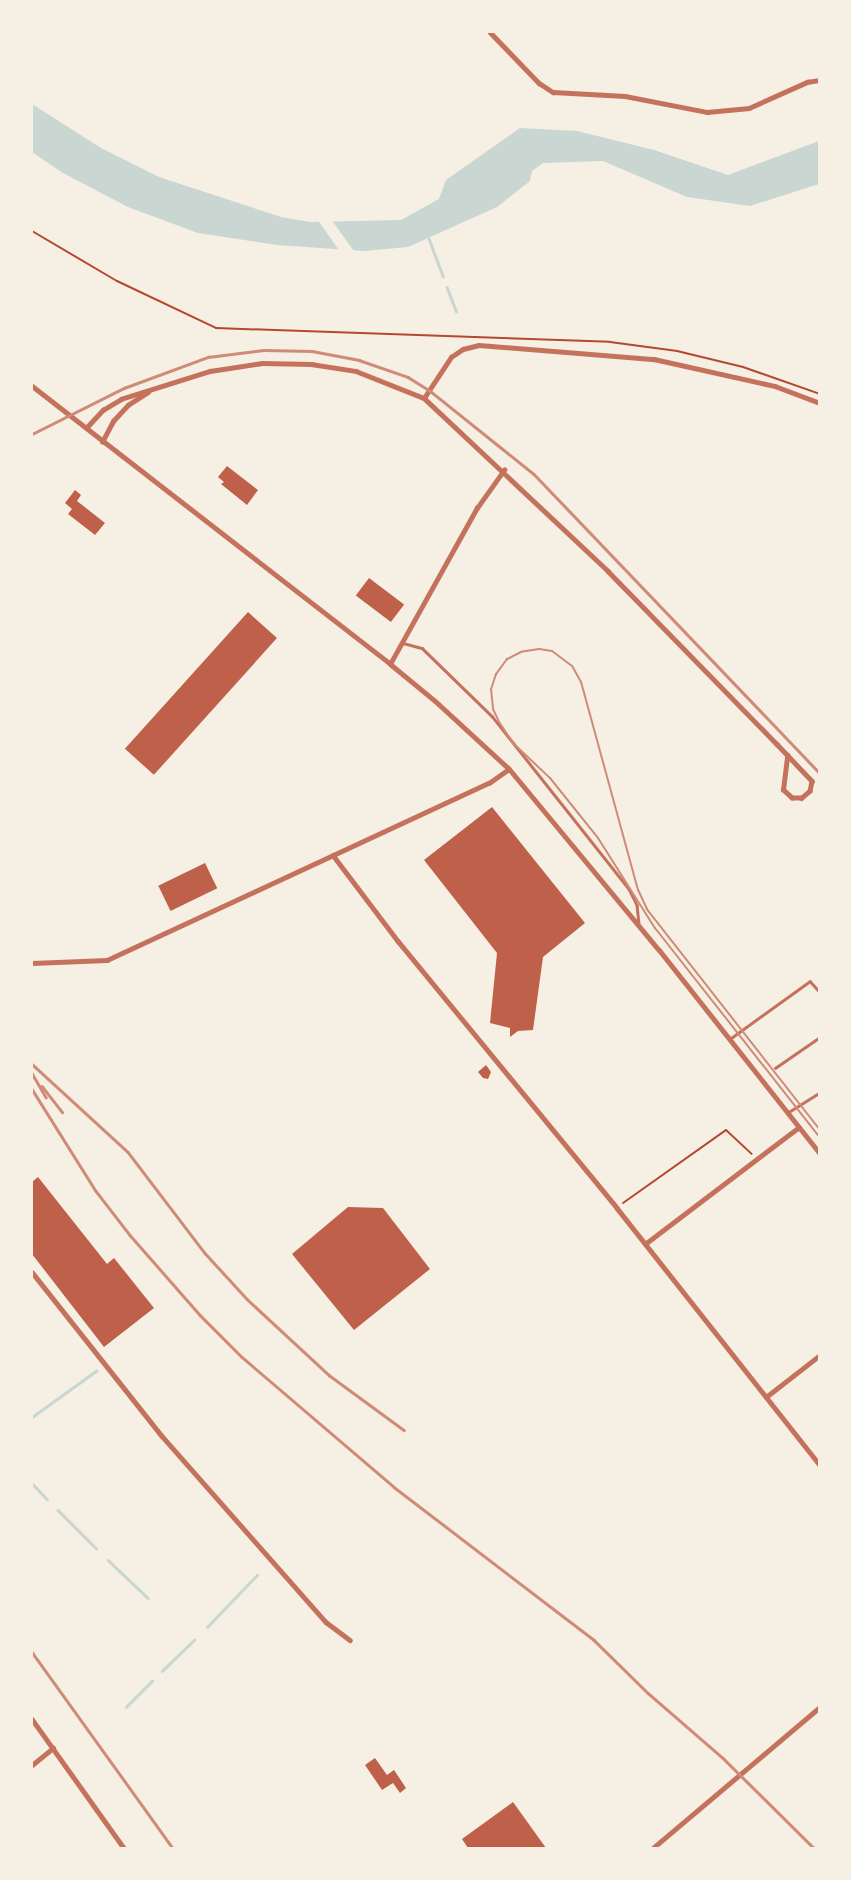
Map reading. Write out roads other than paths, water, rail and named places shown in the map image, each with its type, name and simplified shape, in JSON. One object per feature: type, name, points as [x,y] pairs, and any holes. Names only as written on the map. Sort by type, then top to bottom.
[{"type":"street","points":[[490,32],[539,83],[553,92],[625,96],[707,112],[749,108],[807,82],[820,80]]},
{"type":"street","points":[[424,398],[451,357],[463,349],[479,345],[654,359],[775,386],[820,403]]},
{"type":"street","points":[[86,428],[103,410],[121,399],[210,370],[262,363],[311,364],[356,371],[424,398],[504,470],[608,571],[787,755],[812,781],[810,791],[802,798],[792,798],[783,790],[787,755]]},
{"type":"street","points":[[32,386],[390,664],[509,769],[639,926],[820,1154]]},
{"type":"street","points":[[102,442],[113,421],[128,405],[155,387]]},
{"type":"street","points":[[390,664],[477,508],[504,470]]},
{"type":"street","points":[[32,963],[107,960],[489,783],[509,769]]},
{"type":"street","points":[[333,855],[398,941],[617,1208],[820,1465]]},
{"type":"street","points":[[645,1244],[799,1127]]},
{"type":"street","points":[[32,1272],[162,1436],[326,1622],[350,1640]]},
{"type":"street","points":[[766,1397],[820,1355]]},
{"type":"street","points":[[653,1849],[820,1707]]},
{"type":"street","points":[[32,1719],[124,1849]]},
{"type":"street","points":[[32,1765],[53,1748]]},
{"type":"lane","points":[[402,643],[422,648],[492,716],[629,889],[637,905],[639,926]]},
{"type":"lane","points":[[729,1040],[810,981],[820,992]]},
{"type":"lane","points":[[775,1068],[820,1037]]},
{"type":"lane","points":[[788,1113],[820,1093]]},
{"type":"waterway","points":[[428,236],[443,276]]},
{"type":"waterway","points":[[447,287],[456,311]]},
{"type":"waterway","points":[[32,1417],[96,1371]]},
{"type":"waterway","points":[[32,1483],[47,1499]]},
{"type":"waterway","points":[[58,1510],[96,1548]]},
{"type":"waterway","points":[[108,1560],[148,1598]]},
{"type":"waterway","points":[[207,1627],[257,1575]]},
{"type":"waterway","points":[[162,1671],[194,1640]]},
{"type":"waterway","points":[[126,1707],[152,1681]]},
{"type":"tram line","points":[[820,1130],[647,909],[638,890],[581,682],[572,666],[552,651],[539,649],[521,652],[507,659],[496,674],[491,689],[493,709],[499,722],[514,744],[550,778],[598,838],[655,928],[820,1138]]},
{"type":"railway","points":[[32,434],[124,388],[208,357],[264,350],[312,351],[359,360],[408,377],[429,390],[534,474],[820,773]]},
{"type":"railway","points":[[32,1064],[128,1152],[205,1253],[247,1299],[329,1375],[404,1430]]},
{"type":"railway","points":[[32,1073],[46,1097]]},
{"type":"railway","points":[[42,1086],[62,1112]]},
{"type":"railway","points":[[32,1089],[96,1191],[130,1235],[200,1315],[242,1357],[394,1487],[594,1640],[648,1693],[723,1758],[814,1848]]},
{"type":"railway","points":[[32,1652],[173,1848]]}]
